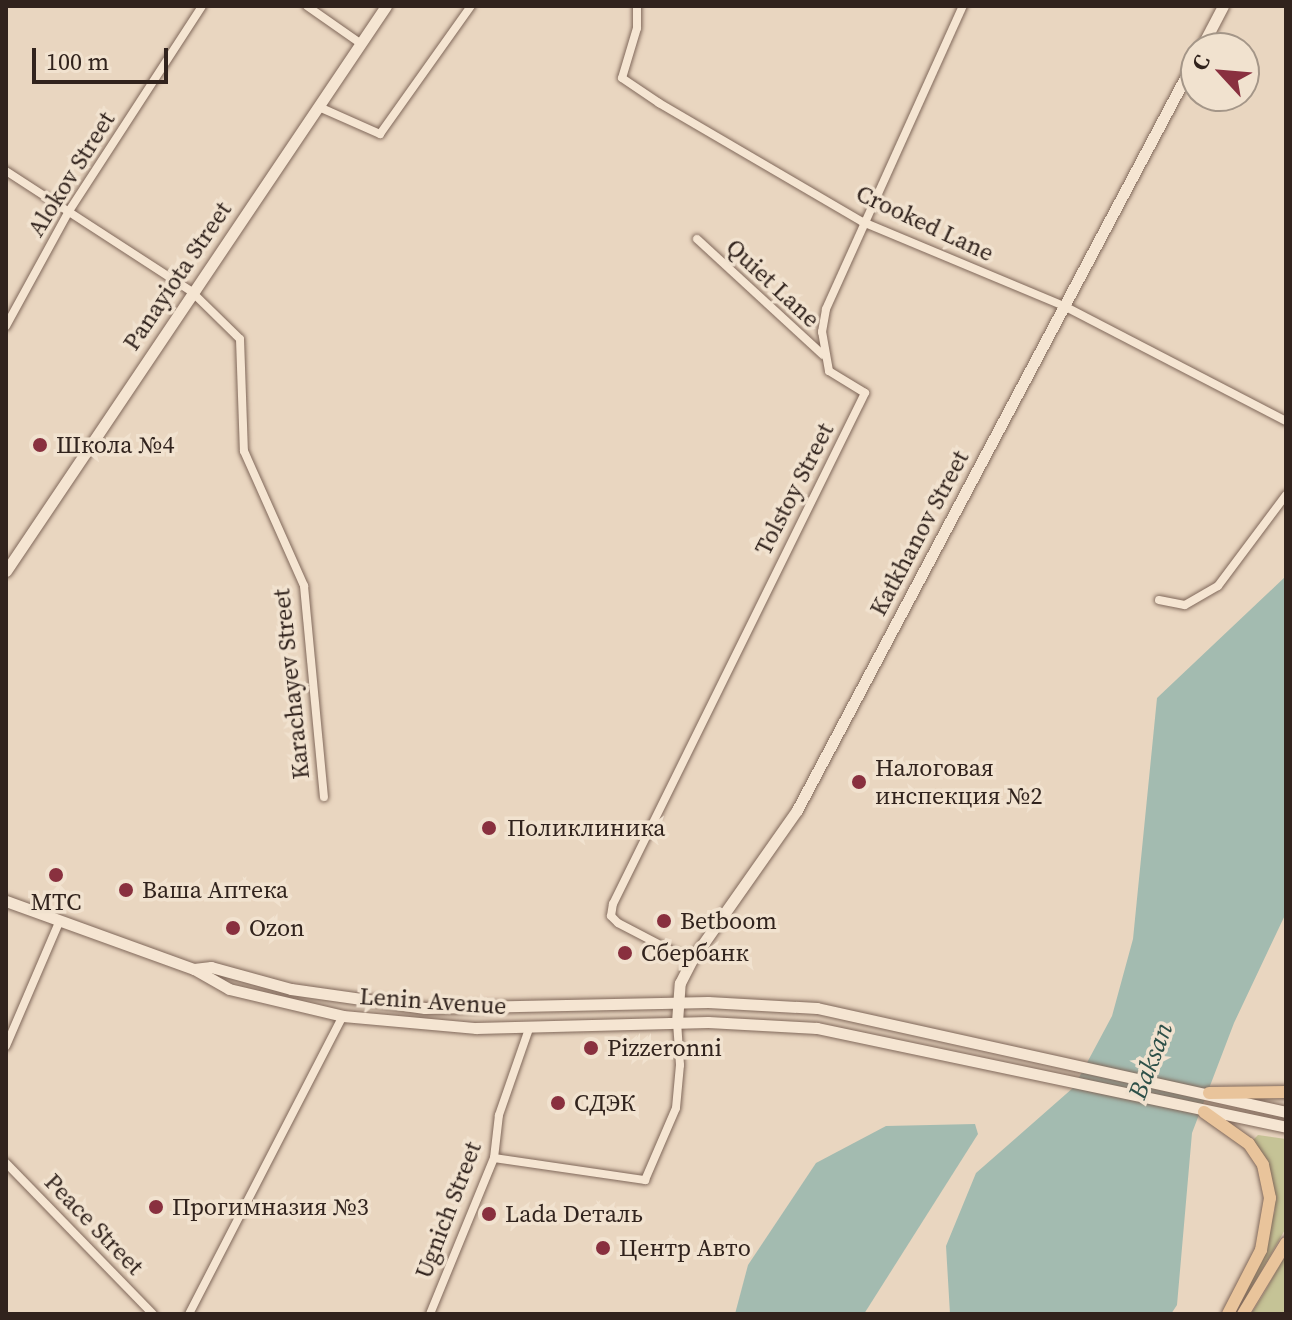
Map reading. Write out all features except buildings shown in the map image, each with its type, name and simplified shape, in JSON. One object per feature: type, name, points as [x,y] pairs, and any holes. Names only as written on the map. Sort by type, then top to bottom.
[{"type":"main road","name":"Panayiota Street","points":[[6,571],[386,6]]},
{"type":"main road","points":[[1209,32],[1223,6]]},
{"type":"main road","name":"Katkhanov Street","points":[[677,1022],[677,1004],[691,961],[797,810],[1180,87]]},
{"type":"main road","name":"Lenin Avenue","points":[[6,901],[194,969],[229,989],[343,1016],[529,1029],[677,1022],[831,1030],[1204,1112],[1286,1127]]},
{"type":"main road","name":"Lenin Avenue","points":[[194,969],[211,967],[321,995],[425,1008],[677,1004],[817,1008],[1072,1062],[1286,1112]]},
{"type":"main road","points":[[1209,1093],[1286,1092]]},
{"type":"main road","points":[[1204,1112],[1249,1144],[1263,1165],[1270,1198],[1261,1250],[1228,1314]]},
{"type":"main road","points":[[1243,1314],[1286,1243]]},
{"type":"street","name":"Alokov Street","points":[[6,326],[69,211],[202,6]]},
{"type":"street","points":[[307,6],[360,43]]},
{"type":"street","points":[[319,107],[380,134],[471,6]]},
{"type":"street","name":"Crooked Lane","points":[[637,6],[637,28],[622,78],[863,222],[1064,306],[1286,421]]},
{"type":"street","points":[[823,355],[826,309],[963,6]]},
{"type":"street","name":"Karachayev Street","points":[[6,171],[192,292],[240,339],[244,451],[304,586],[324,797]]},
{"type":"street","name":"Quiet Lane","points":[[697,239],[823,355]]},
{"type":"street","name":"Tolstoy Street","points":[[691,961],[618,923],[611,916],[613,904],[865,393],[829,371],[823,355]]},
{"type":"street","points":[[1159,600],[1185,605],[1218,586],[1286,495]]},
{"type":"street","points":[[6,1046],[60,920]]},
{"type":"street","points":[[189,1314],[343,1016]]},
{"type":"street","points":[[494,1158],[645,1180],[676,1108],[677,1022]]},
{"type":"street","name":"Ugnich Street","points":[[430,1314],[494,1158],[499,1115],[529,1029]]},
{"type":"street","name":"Peace Street","points":[[6,1163],[153,1314]]},
{"type":"shaded area","points":[[1258,1135],[1286,1139],[1286,1228],[1241,1306],[1275,1211],[1271,1174],[1253,1140]]},
{"type":"shaded area","points":[[1286,1254],[1286,1314],[1251,1314],[1263,1295]]},
{"type":"water","name":"Baksan","points":[[1286,576],[1286,913],[1234,1023],[1192,1133],[1177,1305],[1171,1314],[950,1314],[946,1246],[976,1173],[1074,1087],[1112,1016],[1133,939],[1157,698]]},
{"type":"water","points":[[975,1124],[978,1134],[864,1314],[735,1314],[748,1265],[816,1163],[886,1126]]},
{"type":"place","name":"Школа №4","points":[[40,445]]},
{"type":"place","name":"Налоговая инспекция №2","points":[[859,782]]},
{"type":"place","name":"Поликлиника","points":[[489,828]]},
{"type":"place","name":"МТС","points":[[56,875]]},
{"type":"place","name":"Ваша Аптека","points":[[126,890]]},
{"type":"place","name":"Betboom","points":[[664,921]]},
{"type":"place","name":"Ozon","points":[[233,928]]},
{"type":"place","name":"Сбербанк","points":[[625,953]]},
{"type":"place","name":"Pizzeronni","points":[[591,1048]]},
{"type":"place","name":"СДЭК","points":[[558,1103]]},
{"type":"place","name":"Прогимназия №3","points":[[156,1207]]},
{"type":"place","name":"Lada Dеталь","points":[[489,1214]]},
{"type":"place","name":"Центр Авто","points":[[603,1248]]}]
